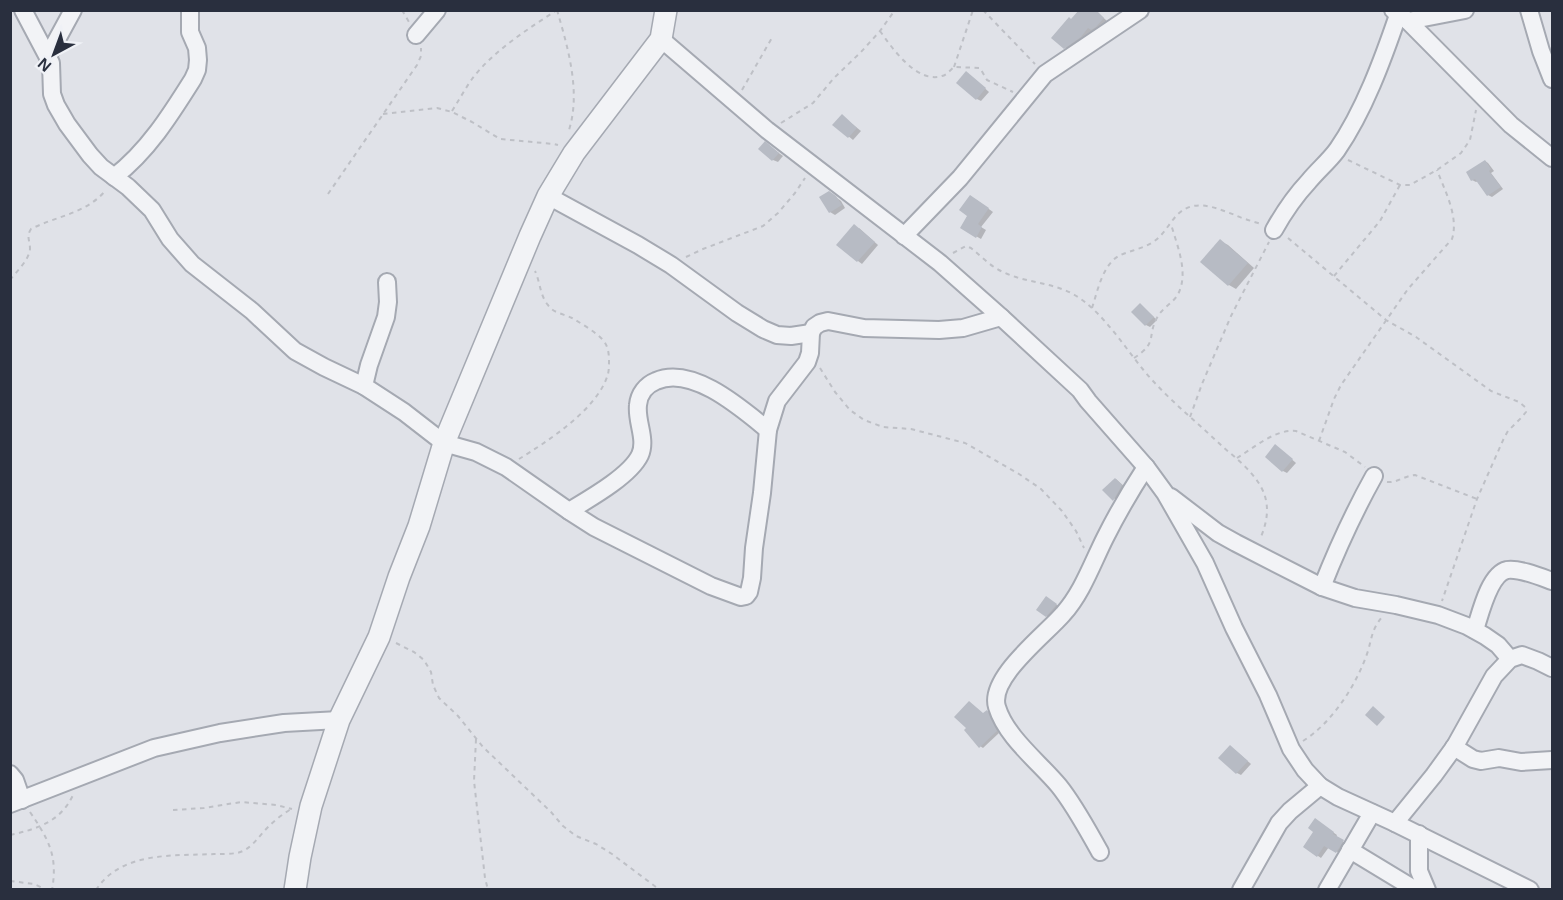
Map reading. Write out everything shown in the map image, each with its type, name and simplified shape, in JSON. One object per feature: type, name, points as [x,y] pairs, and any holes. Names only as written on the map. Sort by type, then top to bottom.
[{"type":"street","points":[[23,10],[51,63],[52,94],[56,105],[90,155],[152,210],[180,251],[192,264],[252,310],[295,351],[364,386],[404,412],[444,444],[476,452],[506,466],[594,526],[711,586],[741,597],[746,596],[749,592],[752,578],[768,430],[777,401],[802,369],[810,353],[813,327],[820,322],[828,321],[864,328],[939,330],[963,328],[1001,317]]},
{"type":"street","points":[[48,56],[73,10]]},
{"type":"street","points":[[112,175],[126,168],[146,147],[193,79],[198,60],[197,48],[190,32],[190,10]]},
{"type":"street","points":[[416,35],[437,10]]},
{"type":"street","points":[[295,890],[300,857],[301,807],[379,637],[419,526],[444,444],[522,256],[548,196],[574,153],[661,39],[666,10]]},
{"type":"street","points":[[904,237],[960,178],[1045,74],[1140,10]]},
{"type":"street","points":[[1400,16],[1466,10]]},
{"type":"street","points":[[1526,12],[1552,79]]},
{"type":"street","points":[[1400,16],[1511,125],[1552,158]]},
{"type":"street","points":[[1274,230],[1284,210],[1307,182],[1335,154],[1348,134],[1400,16]]},
{"type":"street","points":[[661,39],[767,130],[940,263],[1080,390],[1146,467],[1165,494],[1205,563],[1234,628],[1268,694],[1291,748],[1305,770],[1320,786],[1338,797],[1419,834],[1529,889]]},
{"type":"street","points":[[548,196],[671,265],[763,329],[777,335],[791,336],[811,333]]},
{"type":"street","points":[[364,386],[386,317],[387,282]]},
{"type":"street","points":[[569,511],[597,494],[635,463],[641,453],[643,443],[638,406],[642,392],[651,383],[664,377],[704,385],[727,397],[768,430]]},
{"type":"street","points":[[1100,852],[1080,816],[1059,787],[1002,721],[996,704],[997,690],[1003,677],[1065,612],[1079,592],[1123,504],[1146,467]]},
{"type":"street","points":[[1322,587],[1359,502],[1374,476]]},
{"type":"street","points":[[1165,494],[1218,532],[1322,587],[1355,598],[1438,615],[1467,626],[1498,645],[1510,659]]},
{"type":"street","points":[[1475,630],[1491,585],[1497,575],[1508,570],[1531,573],[1552,581]]},
{"type":"street","points":[[1395,823],[1454,747],[1494,676],[1510,659],[1522,655],[1552,668]]},
{"type":"street","points":[[10,774],[15,780],[16,802],[153,748],[220,733],[284,723],[339,720]]},
{"type":"street","points":[[1454,747],[1473,759],[1481,761],[1498,758],[1521,762],[1552,760]]},
{"type":"street","points":[[1241,890],[1279,823],[1320,786]]},
{"type":"street","points":[[1327,890],[1372,813]]},
{"type":"street","points":[[1419,834],[1419,871],[1427,890]]},
{"type":"street","points":[[1350,850],[1416,890]]},
{"type":"path","points":[[328,194],[421,56],[421,47],[402,10]]},
{"type":"path","points":[[452,112],[474,77],[489,62],[522,34],[557,10],[569,58],[572,81],[574,105],[568,131]]},
{"type":"path","points":[[767,130],[813,104],[834,78],[880,31],[895,10]]},
{"type":"path","points":[[880,31],[894,50],[922,74],[932,77],[944,76],[954,68],[973,10]]},
{"type":"path","points":[[983,10],[1045,74]]},
{"type":"path","points":[[735,103],[773,36]]},
{"type":"path","points":[[954,68],[980,68],[987,80],[1027,98]]},
{"type":"path","points":[[1335,154],[1400,185],[1410,185],[1461,153],[1470,140],[1480,93]]},
{"type":"path","points":[[383,114],[437,108],[452,112],[500,139],[554,144],[574,153]]},
{"type":"path","points":[[671,265],[703,249],[763,226],[795,193],[813,165]]},
{"type":"path","points":[[1319,441],[1341,386],[1413,283],[1452,239],[1455,231],[1453,216],[1437,170]]},
{"type":"path","points":[[10,280],[27,257],[30,249],[27,237],[31,229],[77,212],[96,200],[111,184],[112,175]]},
{"type":"path","points":[[1334,276],[1380,221],[1400,185]]},
{"type":"path","points":[[1092,308],[1109,264],[1115,257],[1154,242],[1179,213],[1190,206],[1202,205],[1217,208],[1274,230],[1287,238],[1386,320],[1416,337],[1491,391],[1519,402],[1525,407],[1526,412],[1508,430],[1477,499],[1438,615]]},
{"type":"path","points":[[1134,358],[1145,351],[1150,344],[1158,316],[1176,296],[1182,284],[1182,266],[1171,223]]},
{"type":"path","points":[[1191,417],[1202,384],[1231,316],[1274,230]]},
{"type":"path","points":[[940,263],[956,250],[966,246],[1005,273],[1050,284],[1073,295],[1092,308],[1154,382],[1253,476],[1262,490],[1268,507],[1264,529],[1253,552]]},
{"type":"path","points":[[506,466],[553,437],[573,420],[593,401],[609,373],[609,352],[605,341],[591,330],[548,305],[533,267],[522,256]]},
{"type":"path","points":[[810,353],[835,392],[850,410],[864,420],[883,427],[911,429],[965,443],[1041,489],[1062,511],[1092,564]]},
{"type":"path","points":[[1236,458],[1281,432],[1296,431],[1352,456],[1374,476],[1387,482],[1394,483],[1415,475],[1477,499]]},
{"type":"path","points":[[1291,748],[1323,726],[1337,710],[1360,671],[1374,628],[1381,618],[1396,605]]},
{"type":"path","points":[[379,637],[403,645],[424,660],[431,672],[439,698],[458,716],[476,739],[570,832],[612,854],[660,890]]},
{"type":"path","points":[[476,739],[474,782],[488,890]]},
{"type":"path","points":[[10,835],[39,826],[67,808],[73,795],[75,778]]},
{"type":"path","points":[[173,810],[241,802],[301,807]]},
{"type":"path","points":[[96,890],[110,874],[124,865],[145,859],[168,855],[237,853],[248,849],[275,820],[301,807]]},
{"type":"path","points":[[39,826],[54,857],[55,873],[52,890]]},
{"type":"path","points":[[10,881],[34,884],[47,890]]},
{"type":"building","points":[[1079,10],[1096,10],[1104,18],[1096,27],[1091,30],[1088,28],[1081,37],[1064,49],[1051,38],[1069,17],[1071,19]]},
{"type":"building","points":[[966,71],[986,88],[976,100],[956,83]]},
{"type":"building","points":[[842,114],[857,128],[848,138],[832,125]]},
{"type":"building","points":[[765,141],[779,153],[772,161],[758,149]]},
{"type":"building","points":[[1485,160],[1491,169],[1489,171],[1501,187],[1487,196],[1475,179],[1471,181],[1466,172]]},
{"type":"building","points":[[829,191],[842,205],[829,213],[819,197]]},
{"type":"building","points":[[970,195],[989,208],[978,224],[982,227],[976,238],[960,228],[967,216],[959,210]]},
{"type":"building","points":[[854,224],[875,242],[857,262],[836,245]]},
{"type":"building","points":[[1220,239],[1248,263],[1228,286],[1200,262]]},
{"type":"building","points":[[1140,303],[1154,317],[1145,326],[1131,312]]},
{"type":"building","points":[[1275,444],[1293,459],[1282,472],[1265,457]]},
{"type":"building","points":[[1115,478],[1122,485],[1113,501],[1102,490]]},
{"type":"building","points":[[1046,596],[1057,604],[1046,617],[1036,610]]},
{"type":"building","points":[[969,701],[983,713],[987,710],[997,731],[979,748],[964,730],[966,728],[954,717]]},
{"type":"building","points":[[1373,706],[1385,717],[1377,726],[1365,715]]},
{"type":"building","points":[[1230,745],[1248,761],[1236,774],[1218,758]]},
{"type":"building","points":[[1315,818],[1334,832],[1333,834],[1344,840],[1336,853],[1324,846],[1317,857],[1303,847],[1313,832],[1308,828]]}]
